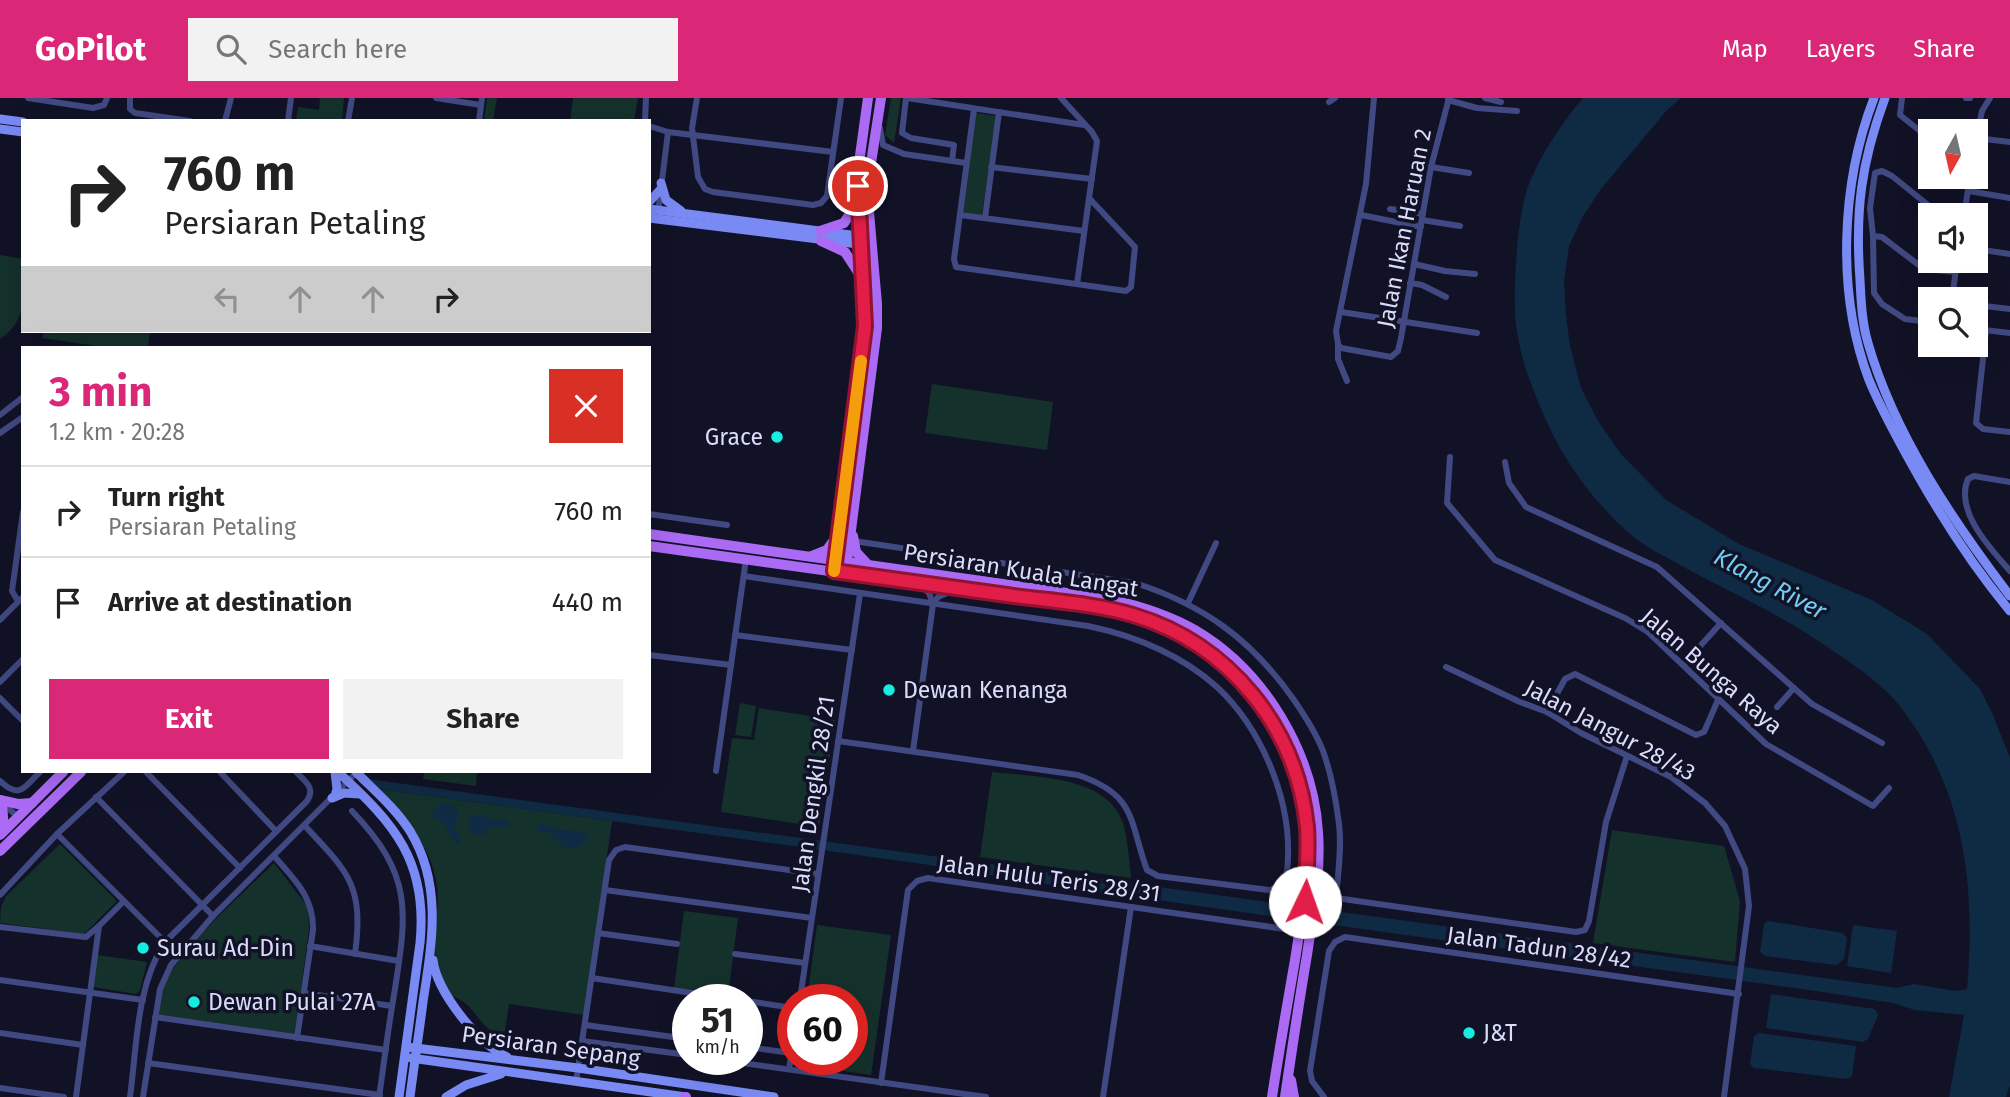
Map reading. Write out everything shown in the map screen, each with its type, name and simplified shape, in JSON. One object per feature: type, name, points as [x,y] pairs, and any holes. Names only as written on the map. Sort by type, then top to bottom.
[{"type":"main road","points":[[840,567],[852,525],[877,328],[877,304],[867,241],[857,203],[858,170],[868,98]]},
{"type":"main road","points":[[840,567],[838,535],[865,326],[867,189],[881,98]]},
{"type":"main road","points":[[1874,98],[1860,140],[1848,250],[1853,317],[1868,378],[1901,445],[1954,537],[2010,611]]},
{"type":"main road","points":[[1885,98],[1871,133],[1854,195],[1867,340],[1889,402],[1905,433],[1962,531],[2010,596]]},
{"type":"main road","points":[[0,119],[21,122]]},
{"type":"main road","points":[[0,129],[21,132]]},
{"type":"main road","points":[[651,199],[661,186]]},
{"type":"main road","points":[[661,186],[666,200],[684,213]]},
{"type":"main road","points":[[821,236],[844,223],[857,203]]},
{"type":"main road","points":[[653,214],[684,213],[821,236],[845,252],[857,268],[864,286]]},
{"type":"main road","points":[[653,214],[867,241]]},
{"type":"main road","points":[[852,525],[858,554],[869,565]]},
{"type":"main road","name":"Persiaran Kuala Langat","points":[[651,534],[808,557],[840,567],[916,582],[959,588],[1110,599],[1156,612],[1197,631],[1248,673],[1276,709],[1290,733],[1308,775],[1318,833],[1317,890],[1310,902]]},
{"type":"main road","points":[[808,557],[823,552],[838,535]]},
{"type":"main road","name":"Persiaran Kuala Langat","points":[[651,546],[746,559],[840,567],[869,565],[1026,592],[1110,610],[1155,623],[1195,642],[1228,667],[1245,685],[1274,724],[1285,745],[1298,779],[1307,828],[1310,902]]},
{"type":"main road","points":[[1974,566],[1982,559]]},
{"type":"main road","points":[[2,832],[63,773]]},
{"type":"main road","points":[[0,850],[80,773]]},
{"type":"main road","points":[[334,797],[337,773]]},
{"type":"main road","points":[[338,773],[391,825],[413,867],[420,891],[422,924],[412,1047]]},
{"type":"main road","points":[[358,773],[400,817],[425,862],[433,896],[432,948],[410,1058],[399,1097]]},
{"type":"main road","points":[[334,797],[344,793],[362,795]]},
{"type":"main road","points":[[2,832],[1,801],[32,803]]},
{"type":"main road","points":[[18,817],[28,818],[50,803]]},
{"type":"main road","points":[[0,850],[14,832],[18,817]]},
{"type":"main road","points":[[1271,1096],[1310,902]]},
{"type":"main road","points":[[1285,1097],[1304,928]]},
{"type":"main road","points":[[432,948],[438,980],[455,1009],[493,1049],[512,1060]]},
{"type":"main road","name":"Persiaran Sepang","points":[[412,1047],[774,1097]]},
{"type":"main road","points":[[410,1058],[410,1097]]},
{"type":"main road","name":"Persiaran Sepang","points":[[410,1058],[686,1097]]},
{"type":"main road","points":[[1289,1069],[1294,1097]]},
{"type":"main road","points":[[446,1097],[484,1078],[510,1073]]},
{"type":"street","points":[[27,98],[93,108],[104,105],[107,98]]},
{"type":"street","points":[[130,98],[130,108],[135,113],[176,119]]},
{"type":"street","points":[[226,119],[231,98]]},
{"type":"street","points":[[288,119],[291,98]]},
{"type":"street","points":[[348,119],[352,98]]},
{"type":"street","points":[[436,98],[482,102]]},
{"type":"street","points":[[644,119],[646,98]]},
{"type":"street","points":[[696,98],[692,128],[695,134],[698,177],[705,188],[713,192],[813,205],[821,203],[827,196],[841,99],[830,98]]},
{"type":"street","points":[[952,161],[954,145],[911,138],[902,133],[907,98],[1084,125]]},
{"type":"street","points":[[1061,98],[1097,141],[1077,284]]},
{"type":"street","points":[[1347,381],[1338,359],[1336,331],[1361,215],[1371,147],[1374,98]]},
{"type":"street","points":[[1485,98],[1501,102]]},
{"type":"street","points":[[1902,98],[1900,115],[1918,129]]},
{"type":"street","points":[[1980,119],[1990,98]]},
{"type":"street","points":[[1448,99],[1477,108],[1517,111]]},
{"type":"street","name":"Jalan Ikan Haruan 2","points":[[1338,344],[1346,350],[1394,356],[1398,351],[1431,167],[1448,99]]},
{"type":"street","points":[[974,108],[954,259],[956,267],[1126,291],[1131,286],[1134,244],[1089,198]]},
{"type":"street","points":[[985,218],[999,112]]},
{"type":"street","points":[[878,116],[881,141],[890,150],[904,155],[966,163]]},
{"type":"street","points":[[651,127],[668,132],[833,152]]},
{"type":"street","points":[[653,214],[661,186],[668,132]]},
{"type":"street","points":[[1988,139],[2010,142]]},
{"type":"street","points":[[991,167],[1091,179]]},
{"type":"street","points":[[1431,167],[1469,173]]},
{"type":"street","points":[[1918,321],[1905,319],[1882,304],[1873,289],[1871,195],[1875,173],[1882,171],[1892,176],[1926,203]]},
{"type":"street","points":[[1966,203],[1969,191],[2010,198]]},
{"type":"street","points":[[1390,209],[1422,220]]},
{"type":"street","points":[[960,215],[1084,230]]},
{"type":"street","points":[[1361,215],[1460,226]]},
{"type":"street","points":[[1873,236],[1882,237],[1918,264]]},
{"type":"street","points":[[1988,250],[2010,254]]},
{"type":"street","points":[[1414,264],[1475,274]]},
{"type":"street","points":[[1410,283],[1422,285],[1446,297]]},
{"type":"street","points":[[1988,306],[2010,309]]},
{"type":"street","points":[[1341,312],[1477,333]]},
{"type":"street","points":[[1988,331],[2010,333]]},
{"type":"street","points":[[1983,357],[1976,423],[1983,429],[2010,432]]},
{"type":"street","points":[[0,415],[21,399]]},
{"type":"street","points":[[0,433],[21,417]]},
{"type":"street","name":"Jalan Bunga Raya","points":[[1450,457],[1447,503],[1494,560],[1625,618],[1648,632],[1766,744],[1873,806],[1889,788]]},
{"type":"street","points":[[1505,462],[1509,483],[1532,512],[1657,567],[1812,704],[1882,743]]},
{"type":"street","points":[[2010,481],[1974,476],[1968,479],[1965,486],[1972,522],[2010,572]]},
{"type":"street","points":[[651,514],[727,525]]},
{"type":"street","points":[[0,620],[20,599],[12,591],[21,526]]},
{"type":"street","points":[[854,541],[1135,583],[1188,603],[1228,629],[1259,656],[1306,718],[1323,750],[1339,825],[1340,852],[1336,898]]},
{"type":"street","points":[[1188,603],[1216,543]]},
{"type":"street","points":[[716,771],[746,559]]},
{"type":"street","points":[[2004,565],[2010,559]]},
{"type":"street","points":[[744,576],[1116,632],[1182,660],[1235,705],[1266,759],[1279,790],[1287,825],[1289,853],[1286,879],[1275,889],[1262,890],[1153,874],[1147,870],[1131,815],[1113,792],[1093,780],[1060,771],[838,741]]},
{"type":"street","points":[[913,751],[933,604],[929,593],[916,582]]},
{"type":"street","points":[[933,604],[943,594],[959,588]]},
{"type":"street","name":"Jalan Dengkil 28/21","points":[[802,984],[860,594]]},
{"type":"street","points":[[1683,665],[1721,623]]},
{"type":"street","points":[[735,635],[852,650]]},
{"type":"street","points":[[651,655],[731,666]]},
{"type":"street","points":[[0,682],[21,661]]},
{"type":"street","name":"Jalan Jangur 28/43","points":[[1446,667],[1547,712],[1581,733],[1671,777],[1710,808],[1725,826],[1740,857],[1749,906],[1724,1097]]},
{"type":"street","points":[[1547,712],[1565,678],[1574,674],[1696,734],[1704,732],[1718,700]]},
{"type":"street","points":[[1777,707],[1794,688]]},
{"type":"street","points":[[0,698],[21,719]]},
{"type":"street","points":[[1317,890],[1336,898],[1576,932],[1585,930],[1589,921],[1606,822],[1627,756]]},
{"type":"street","points":[[0,780],[9,789],[17,792],[39,773]]},
{"type":"street","points":[[0,895],[57,834],[123,773]]},
{"type":"street","points":[[147,773],[240,867]]},
{"type":"street","points":[[221,773],[276,831]]},
{"type":"street","points":[[130,1097],[143,1000],[152,967],[165,942],[307,801],[311,792],[310,786],[297,773]]},
{"type":"street","points":[[144,1097],[160,989],[170,965],[214,916],[356,773]]},
{"type":"street","points":[[96,797],[214,916]]},
{"type":"street","points":[[1,801],[18,817]]},
{"type":"street","points":[[148,1063],[380,1096],[404,930],[403,902],[397,877],[384,849],[352,811]]},
{"type":"street","points":[[305,826],[336,859],[351,885],[359,918],[355,954]]},
{"type":"street","points":[[57,834],[165,942]]},
{"type":"street","points":[[576,1082],[610,856],[616,850],[625,847],[818,874]]},
{"type":"street","points":[[274,856],[311,904],[313,930],[297,1038]]},
{"type":"street","name":"Jalan Hulu Teris 28/31","points":[[881,1083],[908,890],[917,880],[928,878],[1304,928]]},
{"type":"street","points":[[605,890],[812,918]]},
{"type":"street","points":[[0,927],[86,937],[124,901]]},
{"type":"street","points":[[1102,1097],[1131,907]]},
{"type":"street","points":[[76,1097],[99,926]]},
{"type":"street","points":[[598,933],[677,944]]},
{"type":"street","name":"Jalan Tadun 28/42","points":[[1324,1097],[1312,1081],[1310,1071],[1329,951],[1335,942],[1345,937],[1740,990]]},
{"type":"street","points":[[310,946],[399,961]]},
{"type":"street","points":[[735,954],[805,963]]},
{"type":"street","points":[[592,978],[672,990]]},
{"type":"street","points":[[0,980],[143,1000]]},
{"type":"street","points":[[304,993],[392,1006]]},
{"type":"street","points":[[155,1017],[386,1050]]},
{"type":"street","points":[[585,1025],[672,1037]]},
{"type":"street","points":[[0,1033],[83,1045]]},
{"type":"street","points":[[582,1041],[672,1053]]},
{"type":"street","points":[[828,1075],[986,1097]]},
{"type":"street","points":[[0,1088],[64,1097]]},
{"type":"green space","points":[[320,98],[344,98],[342,119],[296,119],[298,107],[319,110]]},
{"type":"green space","points":[[487,98],[497,98],[493,119],[484,119]]},
{"type":"green space","points":[[573,98],[638,98],[634,119],[570,119]]},
{"type":"green space","points":[[891,98],[901,98],[894,143],[885,135]]},
{"type":"green space","points":[[976,113],[996,116],[982,215],[962,212]]},
{"type":"green space","points":[[0,255],[21,259],[21,310],[16,323],[0,339]]},
{"type":"green space","points":[[43,333],[150,333],[148,346],[97,346],[42,338]]},
{"type":"green space","points":[[932,384],[1053,402],[1047,450],[925,433]]},
{"type":"green space","points":[[740,703],[756,706],[751,737],[735,735]]},
{"type":"green space","points":[[759,708],[835,720],[819,827],[721,812],[732,738],[754,740]]},
{"type":"green space","points":[[992,772],[1067,781],[1102,795],[1114,807],[1123,823],[1131,878],[980,857]]},
{"type":"green space","points":[[424,773],[477,773],[476,786],[423,779]]},
{"type":"green space","points":[[379,789],[612,821],[584,1015],[509,1004],[504,1037],[489,1029],[465,1003],[450,996],[436,961],[438,894],[434,871],[416,832]]},
{"type":"green space","points":[[1612,830],[1724,846],[1740,901],[1735,962],[1593,943]]},
{"type":"green space","points":[[60,844],[117,901],[84,934],[0,923],[1,907],[6,896]]},
{"type":"green space","points":[[274,863],[308,907],[309,929],[295,1034],[159,1015],[163,989],[182,958],[212,923]]},
{"type":"green space","points":[[684,911],[738,918],[730,984],[675,984]]},
{"type":"green space","points":[[817,925],[891,935],[871,1075],[868,1075],[868,984],[809,984]]},
{"type":"green space","points":[[97,955],[147,962],[140,990],[136,994],[93,987]]},
{"type":"water","name":"Klang River","points":[[1583,98],[1681,98],[1667,110],[1601,189],[1583,216],[1569,246],[1564,282],[1570,346],[1581,388],[1598,421],[1621,454],[1666,500],[1739,544],[1872,600],[1927,634],[1980,689],[1993,715],[2010,758],[2010,1085],[2006,1097],[1949,1097],[1964,1015],[1915,1010],[1893,1003],[1816,991],[379,789],[368,779],[1897,988],[1914,984],[1956,991],[1967,989],[1969,913],[1961,840],[1939,770],[1899,705],[1869,676],[1818,640],[1635,538],[1589,491],[1549,428],[1529,379],[1518,335],[1515,275],[1519,228],[1526,193],[1542,156]]},
{"type":"water","points":[[443,803],[454,807],[459,813],[454,828],[460,836],[460,844],[455,843],[443,822],[432,817],[432,813]]},
{"type":"water","points":[[476,815],[508,819],[510,823],[507,827],[490,827],[482,835],[476,835],[469,827],[468,819]]},
{"type":"water","points":[[541,823],[557,829],[585,833],[588,840],[577,848],[565,848],[548,832],[538,832],[536,829]]},
{"type":"water","points":[[1768,921],[1843,933],[1847,938],[1844,959],[1837,965],[1765,956],[1760,952],[1764,924]]},
{"type":"water","points":[[1853,925],[1897,931],[1891,973],[1847,966]]},
{"type":"water","points":[[1771,994],[1875,1009],[1878,1015],[1868,1039],[1863,1042],[1766,1028]]},
{"type":"water","points":[[1759,1033],[1856,1046],[1852,1076],[1847,1079],[1754,1068],[1750,1064],[1754,1036]]},
{"type":"slow traffic","points":[[834,571],[861,361]]},
{"type":"place","name":"Grace","points":[[777,437]]},
{"type":"place","name":"Dewan Kenanga","points":[[889,690]]},
{"type":"place","name":"Surau Ad-Din","points":[[143,948]]},
{"type":"place","name":"Dewan Pulai 27A","points":[[194,1002]]},
{"type":"place","name":"J&T","points":[[1469,1033]]},
{"type":"route","points":[[858,186],[865,326],[834,571],[1110,610],[1134,615],[1195,642],[1228,667],[1245,685],[1274,724],[1285,745],[1298,779],[1307,828],[1305,902]]}]
